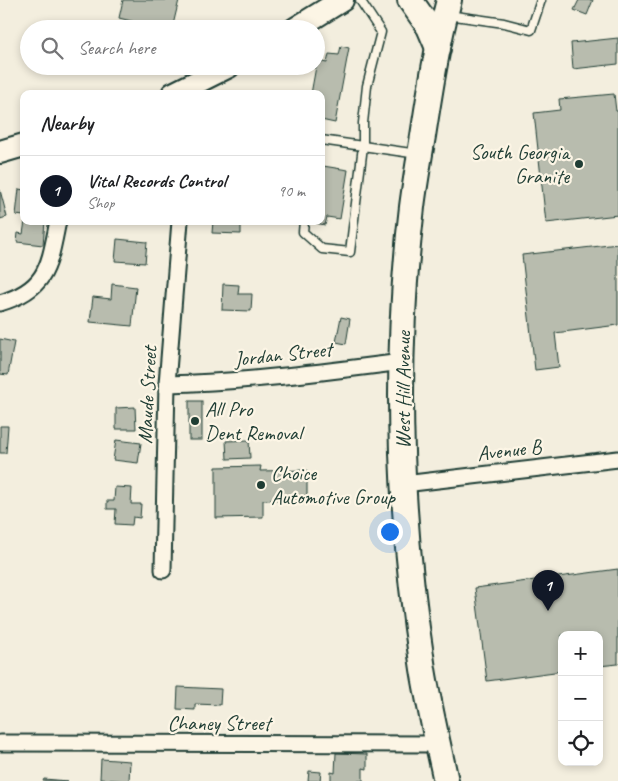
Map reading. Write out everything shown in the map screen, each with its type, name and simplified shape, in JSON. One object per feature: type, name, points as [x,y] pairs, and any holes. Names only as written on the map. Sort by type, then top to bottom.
[{"type":"highway","points":[[410,0],[429,27],[438,48]]},
{"type":"highway","name":"West Hill Avenue","points":[[446,781],[423,670],[415,616],[404,484],[402,362],[412,206],[438,48],[447,7]]},
{"type":"main road","points":[[310,20],[342,0]]},
{"type":"main road","points":[[184,90],[213,75]]},
{"type":"main road","points":[[0,152],[20,146]]},
{"type":"street","points":[[0,303],[12,300],[32,290],[43,276],[50,258],[57,225]]},
{"type":"street","name":"Maude Street","points":[[163,570],[167,384],[180,225]]},
{"type":"street","name":"Jordan Street","points":[[167,384],[308,374],[402,362]]},
{"type":"street","name":"Avenue B","points":[[404,484],[618,459]]},
{"type":"street","name":"Chaney Street","points":[[0,743],[438,744]]},
{"type":"lane","points":[[304,225],[303,232],[322,249],[350,252],[363,146],[363,123],[367,86],[381,32],[360,0]]},
{"type":"lane","points":[[447,7],[531,30],[541,0]]},
{"type":"lane","points":[[325,141],[420,155]]},
{"type":"building","points":[[123,0],[179,0],[174,20],[127,20],[119,18]]},
{"type":"building","points":[[579,0],[593,0],[587,15],[574,10]]},
{"type":"building","points":[[618,38],[618,64],[573,69],[571,43]]},
{"type":"building","points":[[341,46],[349,48],[335,123],[325,121],[325,90],[312,90],[314,75],[325,75],[325,63],[327,63],[329,54],[339,55]]},
{"type":"building","name":"South Georgia Granite","points":[[614,94],[616,111],[618,111],[618,215],[546,223],[534,113],[560,110],[559,99]]},
{"type":"building","points":[[325,166],[348,170],[340,219],[327,217],[325,225]]},
{"type":"building","points":[[19,189],[20,216],[16,215]]},
{"type":"building","points":[[0,190],[7,217],[0,219]]},
{"type":"building","points":[[24,225],[45,225],[43,245],[17,242],[18,233],[23,234]]},
{"type":"building","points":[[213,225],[241,225],[241,234],[212,233]]},
{"type":"building","points":[[117,239],[147,242],[145,263],[115,261]]},
{"type":"building","points":[[618,244],[618,325],[555,333],[559,367],[535,370],[522,255]]},
{"type":"building","points":[[112,284],[136,287],[132,326],[90,322],[93,297],[111,299]]},
{"type":"building","points":[[223,284],[239,285],[238,294],[252,294],[251,311],[222,310]]},
{"type":"building","points":[[341,317],[350,319],[346,344],[336,342]]},
{"type":"building","points":[[0,339],[14,342],[8,375],[0,374]]},
{"type":"building","name":"All Pro Dent Removal","points":[[189,401],[202,401],[202,440],[189,440]]},
{"type":"building","points":[[135,407],[136,429],[116,429],[116,408]]},
{"type":"building","points":[[0,426],[8,426],[6,453],[0,453]]},
{"type":"building","points":[[116,440],[141,443],[138,463],[113,460]]},
{"type":"building","points":[[249,440],[250,458],[227,459],[226,441]]},
{"type":"building","name":"Choice Automotive Group","points":[[261,466],[260,471],[307,470],[307,499],[263,500],[263,517],[216,518],[216,467]]},
{"type":"building","points":[[115,487],[132,488],[131,504],[141,504],[140,518],[133,517],[132,525],[115,524],[116,509],[107,509],[107,501],[114,501]]},
{"type":"building","points":[[618,569],[618,664],[603,666],[603,631],[558,631],[558,672],[487,681],[475,588]]},
{"type":"building","points":[[178,687],[221,689],[220,705],[195,704],[195,710],[177,709]]},
{"type":"building","points":[[336,753],[367,754],[367,769],[363,768],[363,781],[331,781],[331,772],[335,773]]},
{"type":"building","points":[[101,759],[130,761],[129,781],[100,779]]},
{"type":"building","points":[[309,771],[321,772],[320,781],[308,781]]},
{"type":"building","points":[[44,779],[68,781],[43,781]]},
{"type":"place","name":"South Georgia Granite","points":[[579,164]]},
{"type":"place","name":"All Pro Dent Removal","points":[[195,421]]},
{"type":"place","name":"Choice Automotive Group","points":[[261,485]]},
{"type":"place","name":"Vital Records Control","points":[[548,611]]}]
